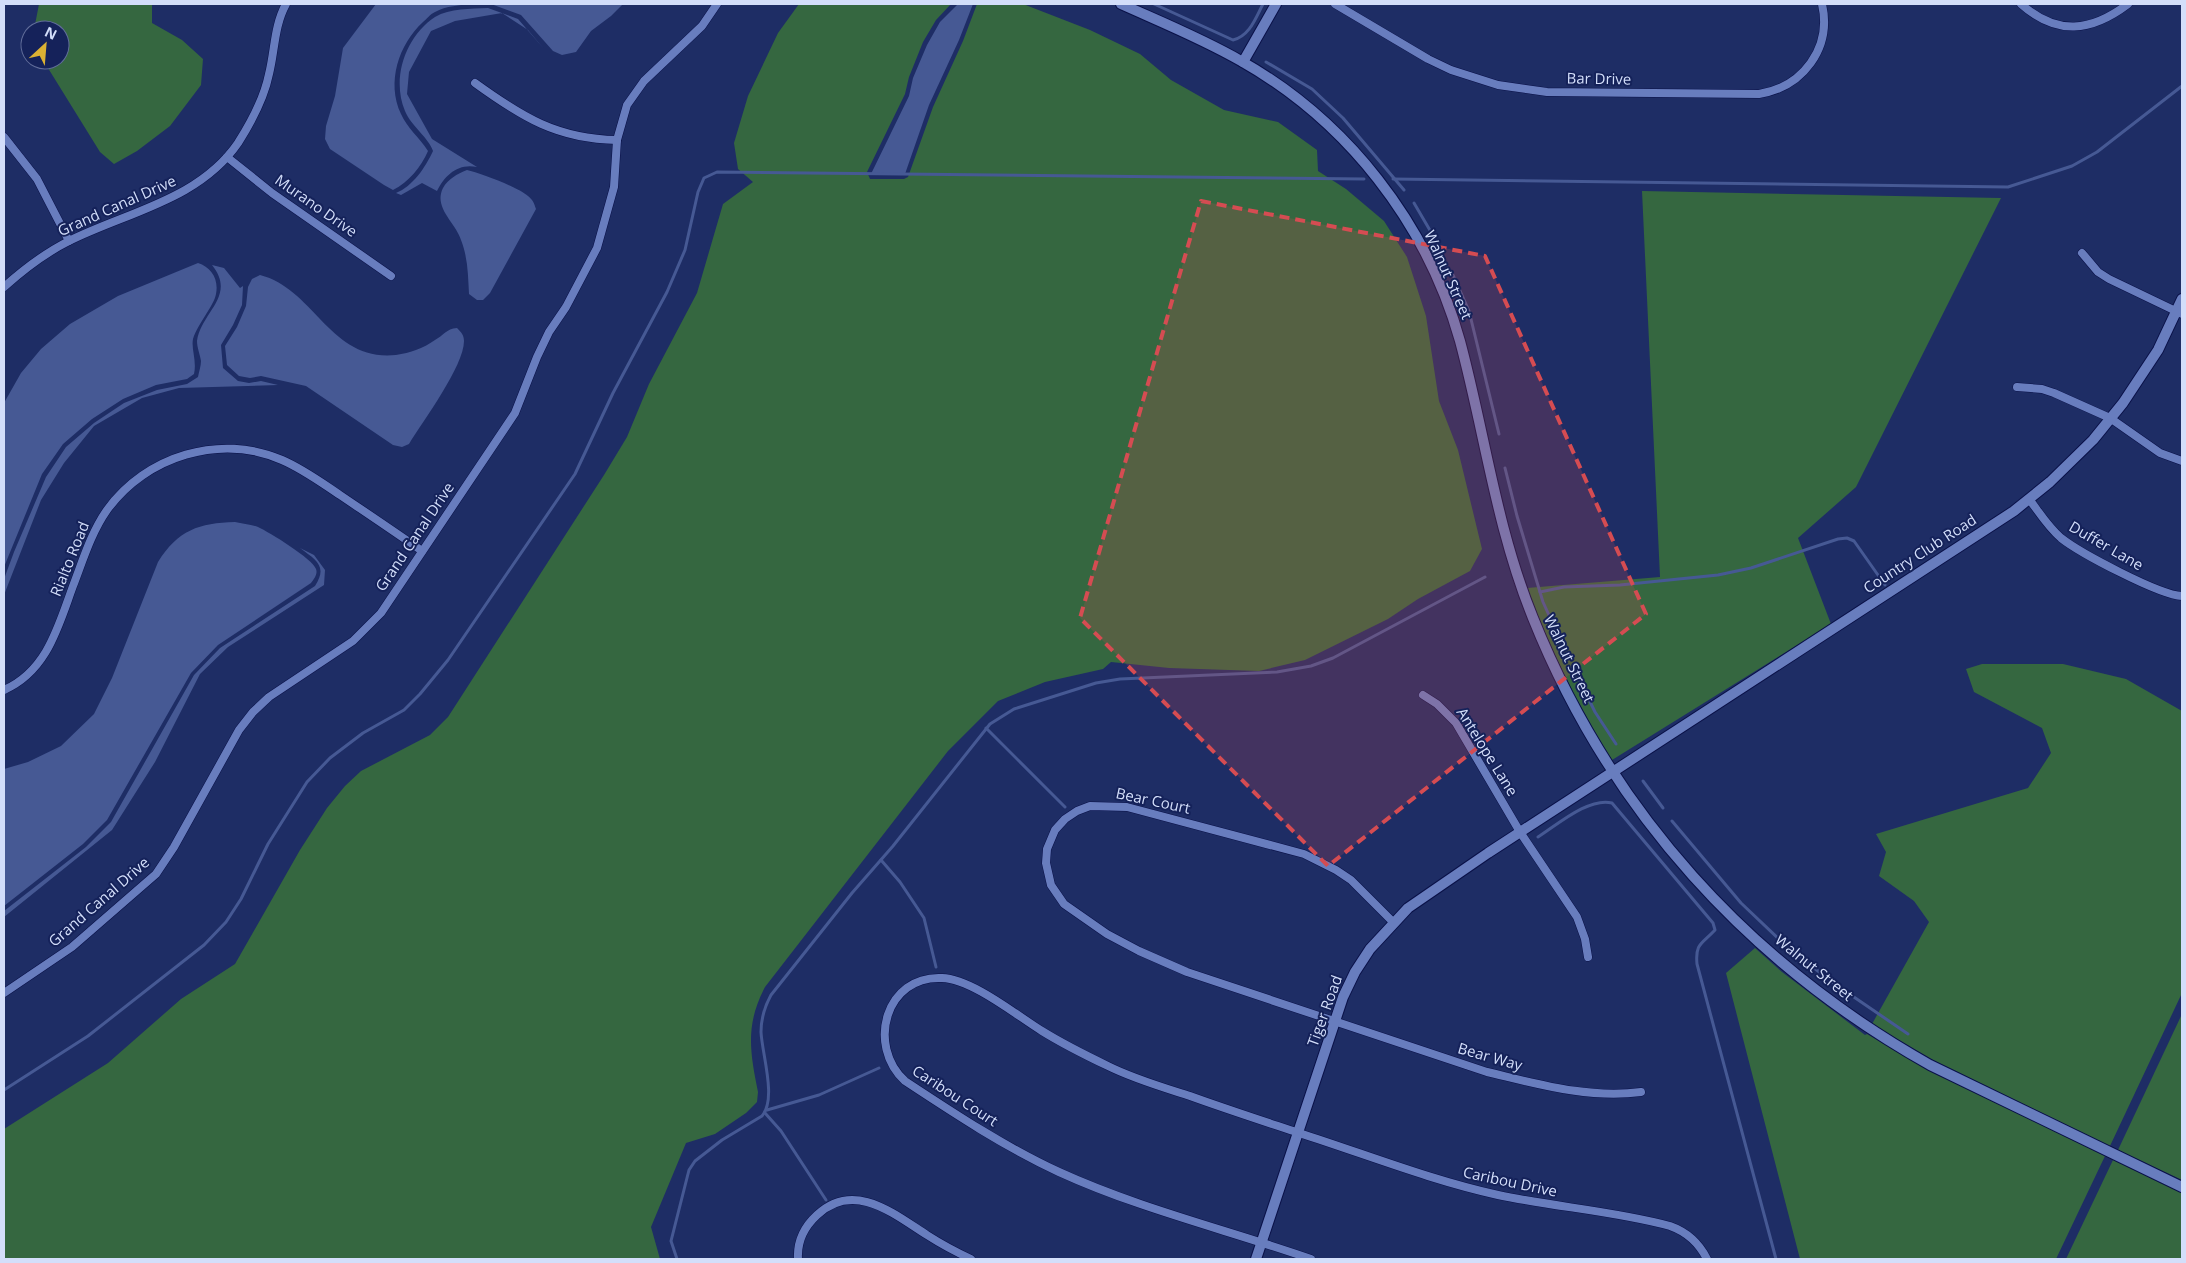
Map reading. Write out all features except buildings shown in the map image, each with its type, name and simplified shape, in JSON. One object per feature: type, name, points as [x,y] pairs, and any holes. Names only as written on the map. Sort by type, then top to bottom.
[{"type":"street","name":"Grand Canal Drive","points":[[4,287],[38,260],[69,241],[165,202],[197,182],[227,157],[252,120],[262,99],[269,74],[274,37],[285,4]]},
{"type":"street","name":"Grand Canal Drive","points":[[4,993],[72,947],[156,874],[174,847],[240,730],[253,712],[269,697],[353,641],[367,630],[381,613],[515,413],[545,340],[566,307],[597,248],[614,187],[617,140],[622,115],[644,80],[702,26],[717,4]]},
{"type":"street","name":"Walnut Street","points":[[1121,4],[1243,62],[1296,96],[1354,150],[1394,202],[1428,259],[1450,312],[1459,339],[1498,510],[1519,582],[1547,653],[1569,697],[1613,772],[1653,828],[1692,876],[1753,938],[1820,994],[1885,1038],[1930,1065],[2182,1187]]},
{"type":"street","points":[[1243,62],[1276,4]]},
{"type":"street","name":"Bar Drive","points":[[1335,4],[1428,59],[1451,70],[1498,85],[1547,92],[1759,94],[1776,90],[1792,82],[1810,64],[1823,36],[1824,16],[1822,4]]},
{"type":"street","points":[[2021,4],[2044,20],[2071,26],[2098,22],[2116,13],[2128,4]]},
{"type":"street","points":[[475,83],[529,120],[554,130],[592,140],[617,140]]},
{"type":"street","points":[[4,137],[37,179],[69,241]]},
{"type":"street","name":"Murano Drive","points":[[227,157],[272,193],[391,276]]},
{"type":"street","points":[[2082,253],[2098,272],[2109,279],[2180,313]]},
{"type":"street","name":"Country Club Road","points":[[1613,772],[1862,611],[2030,499],[2072,462],[2110,418],[2141,377],[2180,313],[2182,298]]},
{"type":"street","points":[[2017,387],[2042,389],[2110,418],[2160,453],[2182,461]]},
{"type":"street","name":"Rialto Road","points":[[4,690],[26,676],[45,655],[54,637],[92,537],[107,510],[136,480],[158,465],[185,454],[207,449],[230,448],[256,452],[281,459],[302,470],[422,551]]},
{"type":"street","name":"Duffer Lane","points":[[2030,499],[2051,528],[2078,549],[2157,590],[2182,596]]},
{"type":"street","name":"Antelope Lane","points":[[1422,695],[1436,704],[1456,724],[1520,832],[1577,917],[1585,940],[1588,957]]},
{"type":"street","name":"Tiger Road","points":[[1256,1259],[1344,997],[1355,972],[1370,949],[1408,908],[1613,772]]},
{"type":"street","name":"Bear Court","points":[[1335,1022],[1179,968],[1138,951],[1108,934],[1069,908],[1056,895],[1051,885],[1046,862],[1052,836],[1065,819],[1083,808],[1107,805],[1127,807],[1304,854],[1351,880],[1393,922]]},
{"type":"street","name":"Caribou Court","points":[[1262,1242],[1095,1187],[1028,1157],[992,1137],[900,1076],[891,1064],[885,1051],[886,1021],[894,1002],[914,985],[933,978],[951,979],[973,988],[1045,1033],[1111,1068],[1141,1080],[1299,1132]]},
{"type":"street","name":"Bear Way","points":[[1335,1022],[1487,1072],[1536,1084],[1586,1093],[1618,1095],[1641,1092]]},
{"type":"street","name":"Caribou Drive","points":[[1299,1132],[1456,1184],[1495,1194],[1670,1226],[1689,1236],[1707,1259]]},
{"type":"street","points":[[798,1259],[800,1239],[806,1227],[815,1216],[832,1205],[852,1200],[866,1201],[885,1208],[929,1236],[971,1259]]},
{"type":"street","points":[[1262,1242],[1311,1259]]},
{"type":"highlighted area","points":[[1201,201],[1485,256],[1646,614],[1328,866],[1080,618]]},
{"type":"green space","points":[[39,4],[152,4],[152,23],[182,40],[203,59],[201,85],[170,126],[137,151],[114,164],[100,152],[49,70],[70,70],[70,20],[36,20]]},
{"type":"green space","points":[[799,4],[951,4],[936,20],[923,42],[909,77],[905,94],[867,172],[870,179],[904,179],[908,177],[933,107],[963,41],[977,4],[1023,4],[1090,30],[1140,54],[1171,80],[1224,110],[1278,122],[1317,150],[1318,171],[1346,189],[1384,221],[1407,257],[1426,316],[1439,401],[1458,450],[1482,549],[1470,571],[1418,599],[1388,619],[1305,660],[1259,671],[1169,668],[1111,662],[1103,669],[1045,682],[998,701],[948,751],[765,987],[754,1014],[751,1039],[751,1051],[758,1092],[757,1102],[746,1113],[715,1134],[686,1143],[651,1227],[660,1259],[4,1259],[4,1129],[108,1063],[181,999],[235,964],[300,850],[327,808],[345,786],[361,771],[430,735],[448,717],[604,475],[627,437],[649,384],[697,293],[723,204],[753,182],[738,169],[734,143],[748,96],[778,33]]},
{"type":"green space","points":[[1642,191],[2001,198],[1856,487],[1798,538],[1831,624],[1612,760],[1565,676],[1527,588],[1660,577]]},
{"type":"green space","points":[[1982,664],[2063,664],[2126,679],[2182,711],[2182,993],[2110,1146],[1933,1060],[1872,1024],[1929,922],[1914,901],[1879,876],[1886,852],[1876,834],[2028,788],[2051,753],[2042,728],[1974,692],[1966,669]]},
{"type":"green space","points":[[1755,948],[1782,972],[1865,1035],[1867,1034],[1928,1070],[2105,1156],[2056,1259],[1800,1259],[1726,973]]},
{"type":"green space","points":[[2182,1014],[2182,1180],[2118,1150]]},
{"type":"green space","points":[[2113,1160],[2182,1193],[2182,1259],[2066,1259]]},
{"type":"water","points":[[376,4],[472,4],[448,7],[432,14],[407,41],[402,52],[397,64],[395,77],[397,102],[404,119],[428,151],[414,173],[393,190],[330,149],[325,139],[326,126],[335,96],[343,48]]},
{"type":"water","points":[[491,4],[623,4],[591,31],[576,52],[562,55],[553,51],[521,15]]},
{"type":"water","points":[[958,4],[973,4],[959,40],[929,105],[905,174],[871,174],[909,96],[913,78],[927,45],[940,22]]},
{"type":"water","points":[[488,8],[502,13],[455,21],[431,31],[409,72],[407,94],[432,139],[477,167],[464,167],[448,175],[437,191],[422,183],[401,195],[396,193],[408,186],[418,176],[433,151],[428,141],[411,122],[401,98],[401,72],[409,46],[425,25],[441,14]]},
{"type":"water","points":[[502,13],[518,19],[527,29]]},
{"type":"water","points":[[467,170],[523,192],[532,200],[536,209],[490,293],[483,300],[477,300],[469,294],[465,253],[458,234],[446,215],[441,202],[443,188],[447,182]]},
{"type":"water","points":[[198,263],[207,267],[213,274],[217,289],[215,299],[193,339],[194,374],[187,379],[156,385],[123,399],[92,419],[63,444],[42,474],[4,567],[4,403],[21,373],[41,349],[70,324],[118,296]]},
{"type":"water","points":[[212,265],[224,268],[240,288],[243,286],[242,305],[221,345],[223,368],[238,381],[249,383],[261,381],[278,385],[179,388],[142,398],[94,426],[64,463],[41,500],[4,595],[4,579],[14,552],[46,477],[66,447],[94,423],[124,403],[157,390],[187,384],[198,377],[201,361],[197,341],[200,331],[219,295],[221,286],[219,276]]},
{"type":"water","points":[[260,275],[279,283],[295,294],[338,336],[355,347],[373,354],[396,355],[406,353],[417,350],[445,332],[457,328],[460,331],[464,341],[457,364],[442,393],[409,444],[402,447],[393,445],[306,386],[261,376],[250,378],[239,376],[227,365],[225,346],[237,327],[246,306],[248,287],[252,279]]},
{"type":"water","points":[[235,522],[258,527],[307,559],[316,569],[311,583],[218,645],[191,673],[107,820],[83,844],[4,906],[4,769],[28,762],[61,746],[94,714],[112,678],[158,562],[173,542],[190,530],[211,524]]},
{"type":"water","points":[[300,548],[314,555],[325,570],[324,585],[228,647],[200,674],[155,762],[112,830],[4,917],[4,911],[86,847],[111,822],[194,675],[220,648],[315,586],[319,579],[320,568],[315,560]]},
{"type":"waterway","points":[[1154,4],[1233,40],[1244,35],[1255,20],[1263,4]]},
{"type":"waterway","points":[[1266,62],[1312,89],[1343,118],[1404,190]]},
{"type":"waterway","points":[[1393,179],[2008,187],[2072,166],[2097,152],[2182,86]]},
{"type":"waterway","points":[[4,1090],[88,1036],[204,945],[226,922],[241,899],[268,844],[307,782],[330,758],[363,733],[404,710],[448,660],[575,474],[613,393],[667,292],[685,250],[698,192],[704,178],[717,172],[1364,179]]},
{"type":"waterway","points":[[1414,203],[1438,244]]},
{"type":"waterway","points":[[1453,275],[1469,311],[1499,434]]},
{"type":"waterway","points":[[1505,468],[1517,516],[1543,602],[1563,646]]},
{"type":"waterway","points":[[1540,592],[1564,587],[1620,585],[1718,575],[1751,568],[1838,539],[1847,538],[1854,541],[1885,585]]},
{"type":"waterway","points":[[677,1259],[671,1241],[689,1170],[695,1161],[722,1140],[762,1116],[766,1108],[769,1088],[761,1027],[771,995],[990,724],[1014,709],[1096,683],[1120,679],[1277,672],[1311,666],[1333,658],[1485,577]]},
{"type":"waterway","points":[[1579,679],[1595,712],[1616,744]]},
{"type":"waterway","points":[[986,728],[1065,807]]},
{"type":"waterway","points":[[1643,781],[1663,808]]},
{"type":"waterway","points":[[1538,837],[1583,808],[1603,802],[1612,803],[1713,923],[1715,930],[1698,948],[1697,964],[1776,1259]]},
{"type":"waterway","points":[[1672,821],[1741,903],[1783,943],[1833,983]]},
{"type":"waterway","points":[[881,860],[900,882],[924,918],[936,967]]},
{"type":"waterway","points":[[1848,993],[1908,1034]]},
{"type":"waterway","points":[[767,1110],[819,1095],[879,1068]]},
{"type":"waterway","points":[[765,1113],[781,1131],[826,1200]]}]
